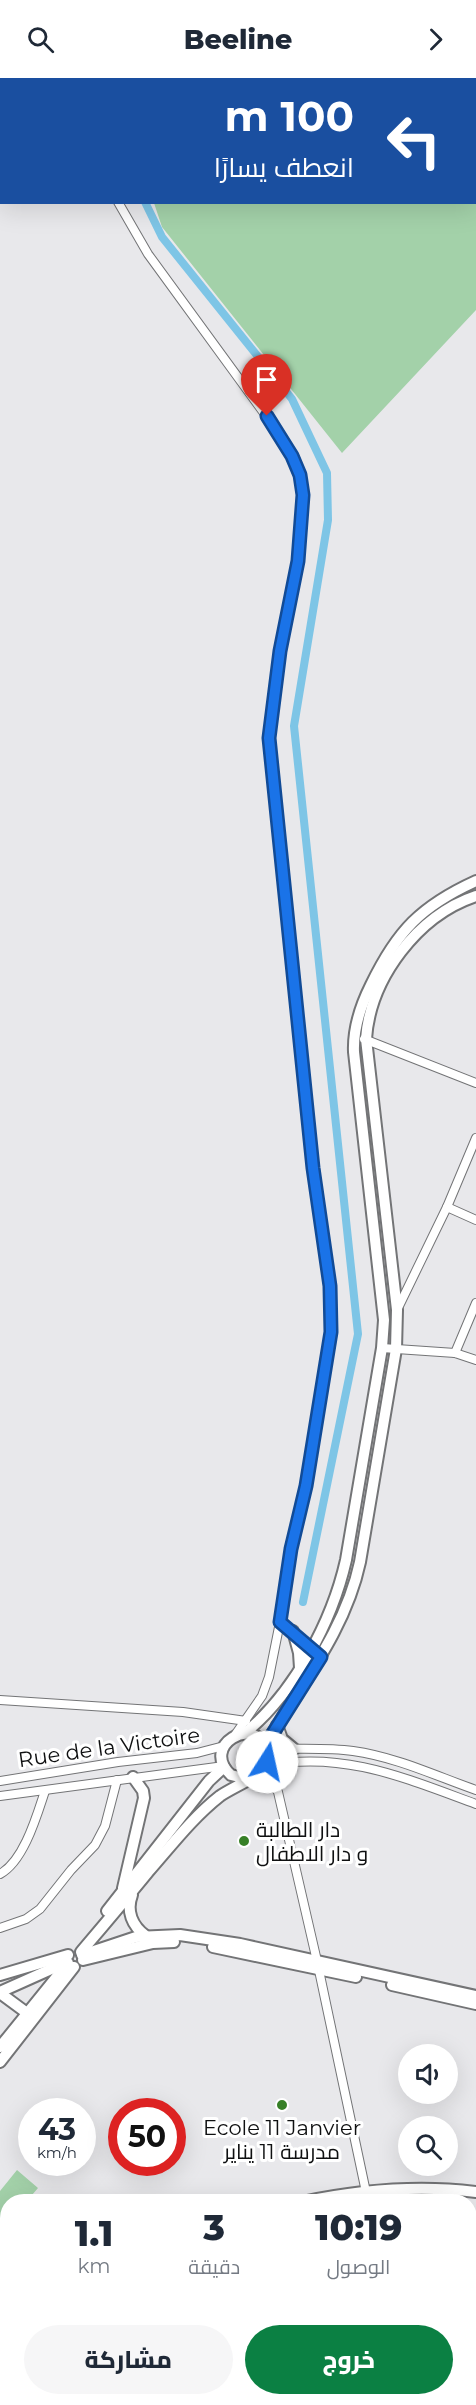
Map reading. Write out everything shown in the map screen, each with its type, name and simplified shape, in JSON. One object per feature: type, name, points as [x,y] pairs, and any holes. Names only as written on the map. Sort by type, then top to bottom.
[{"type":"main road","points":[[247,1779],[236,1778],[224,1766],[222,1756],[224,1746],[276,1702],[312,1648],[333,1605],[345,1568],[382,1348],[384,1320],[354,1036],[364,999],[394,942],[417,917],[443,897],[476,881]]},
{"type":"main road","points":[[128,1891],[195,1818],[223,1794],[262,1770],[267,1757],[266,1747],[277,1725],[321,1657],[346,1607],[356,1578],[396,1349],[397,1310],[366,1039],[370,1011],[399,953],[423,927],[449,908],[476,896]]},
{"type":"main road","points":[[293,1631],[299,1653],[300,1668]]},
{"type":"main road","points":[[277,1725],[282,1739],[294,1749]]},
{"type":"main road","points":[[240,1734],[257,1737],[266,1747]]},
{"type":"main road","points":[[0,2061],[209,1781],[224,1766]]},
{"type":"main road","points":[[134,1777],[143,1791],[144,1798],[128,1891],[130,1916],[139,1931],[146,1936]]},
{"type":"main road","points":[[27,2013],[0,1993],[75,1958],[114,1943],[146,1936],[180,1935],[206,1938],[476,2004]]},
{"type":"main road","points":[[0,1975],[153,1943],[178,1942],[318,1965],[476,1996]]},
{"type":"main road","points":[[0,2047],[75,1958]]},
{"type":"main road","points":[[353,2194],[428,2189],[476,2192]]},
{"type":"street","points":[[119,204],[148,254],[280,435],[300,475],[303,495],[298,561],[280,651],[269,738],[313,1168],[330,1286],[331,1332],[306,1486],[291,1549],[269,1677],[262,1696],[240,1734]]},
{"type":"street","points":[[354,1036],[476,1083]]},
{"type":"street","points":[[397,1310],[447,1207],[476,1138]]},
{"type":"street","points":[[447,1207],[476,1220]]},
{"type":"street","points":[[455,1353],[476,1303]]},
{"type":"street","points":[[382,1348],[455,1353],[476,1360]]},
{"type":"street","points":[[280,1622],[321,1657]]},
{"type":"street","points":[[0,1700],[183,1712],[246,1722]]},
{"type":"street","name":"Rue de la Victoire","points":[[0,1781],[118,1762],[197,1753],[224,1746]]},
{"type":"street","points":[[266,1747],[336,1749],[368,1753],[398,1761],[476,1790]]},
{"type":"street","points":[[262,1770],[312,1761],[360,1765],[476,1804]]},
{"type":"street","name":"Rue de la Victoire","points":[[0,1796],[224,1766]]},
{"type":"street","points":[[262,1770],[278,1792],[318,1965],[366,2192]]},
{"type":"street","points":[[0,1928],[26,1919],[40,1909],[71,1870],[95,1845],[105,1826],[117,1780]]},
{"type":"street","points":[[0,1874],[13,1863],[25,1843],[45,1791]]},
{"type":"green space","points":[[154,204],[476,204],[476,310],[342,453],[162,227]]},
{"type":"green space","points":[[17,2170],[18,2176],[24,2176],[38,2188],[33,2194],[0,2194]]},
{"type":"waterway","points":[[146,204],[162,237],[292,399],[327,473],[328,520],[294,726],[358,1334],[303,1602]]},
{"type":"place","name":"دار الطالبة و دار الاطفال","points":[[244,1841]]},
{"type":"place","name":"Ecole 11 Janvier مدرسة 11 يناير","points":[[282,2105]]},
{"type":"route","points":[[267,416],[292,456],[300,475],[303,495],[298,561],[280,651],[269,738],[313,1168],[330,1286],[331,1332],[328,1361],[306,1486],[291,1549],[280,1622],[303,1639],[321,1657],[265,1746],[267,1762]]}]
